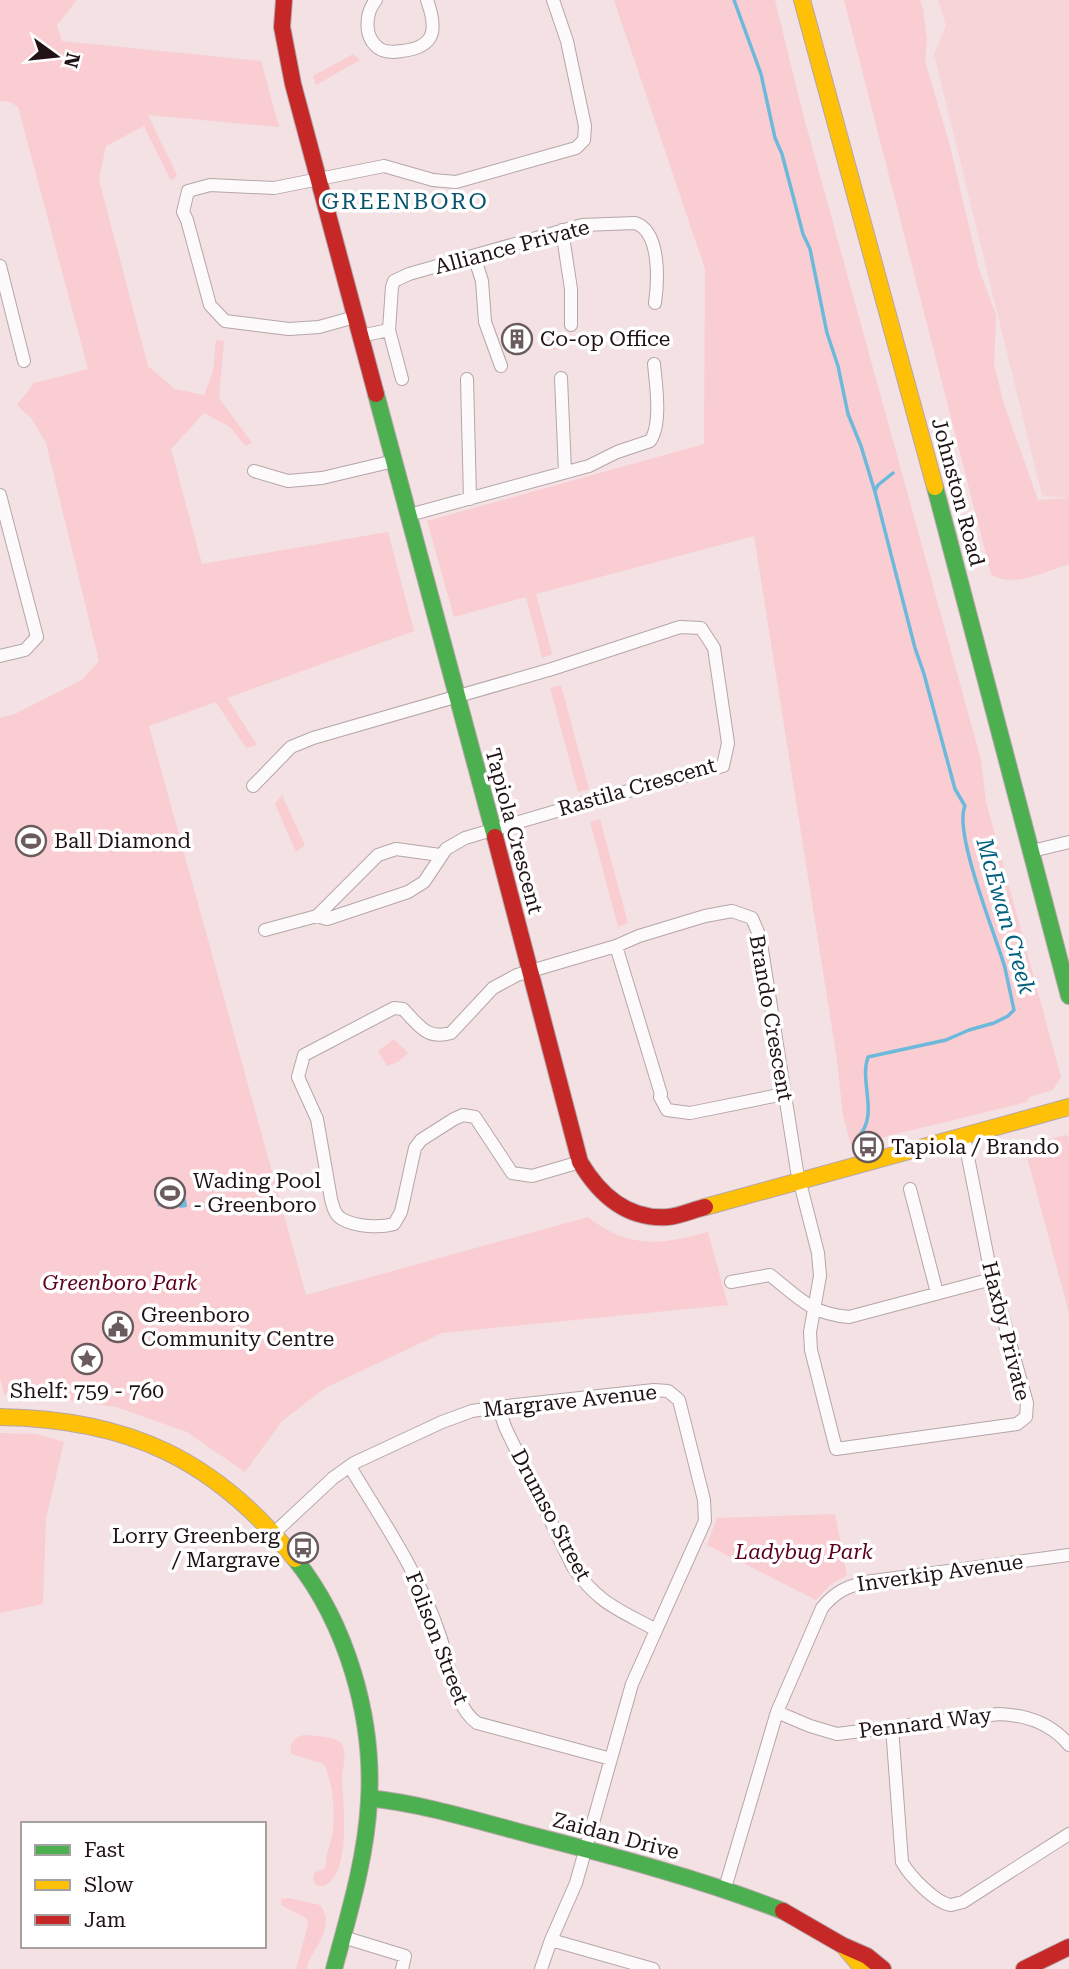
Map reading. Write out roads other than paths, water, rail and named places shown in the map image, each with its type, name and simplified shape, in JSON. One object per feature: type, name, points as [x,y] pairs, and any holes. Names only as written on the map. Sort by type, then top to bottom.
[{"type":"street","name":"Tapiola Crescent","points":[[284,0],[282,27],[285,50],[580,1161],[592,1184],[604,1196],[631,1212],[669,1217],[1069,1107]]},
{"type":"street","points":[[376,0],[369,8],[368,31],[374,43],[389,52],[415,50],[425,45],[434,26],[427,0]]},
{"type":"street","points":[[355,317],[319,327],[289,329],[225,321],[210,305],[183,212],[188,191],[210,185],[274,188],[384,166],[433,180],[456,182],[576,148],[584,140],[585,125],[567,41],[553,0]]},
{"type":"street","name":"Johnston Road","points":[[802,0],[1069,996]]},
{"type":"street","name":"Alliance Private","points":[[402,379],[389,330],[394,281],[409,274],[562,230],[591,224],[635,223],[642,225],[647,232],[656,258],[658,279],[655,303]]},
{"type":"street","points":[[562,230],[571,289],[571,325]]},
{"type":"street","points":[[474,256],[482,281],[485,322],[501,366]]},
{"type":"street","points":[[0,266],[2,285],[24,361]]},
{"type":"street","points":[[360,336],[389,330]]},
{"type":"street","points":[[409,515],[589,466],[653,438],[657,398],[654,364]]},
{"type":"street","points":[[561,378],[565,472]]},
{"type":"street","points":[[467,379],[470,499]]},
{"type":"street","points":[[254,471],[288,481],[322,478],[394,461]]},
{"type":"street","points":[[0,495],[37,637],[25,650],[0,656]]},
{"type":"street","name":"Rastila Crescent","points":[[456,696],[552,669],[680,627],[702,628],[714,648],[728,743],[723,765],[493,830]]},
{"type":"street","points":[[253,786],[291,747],[313,738],[456,696]]},
{"type":"street","points":[[317,916],[327,919],[408,892],[424,882],[440,855],[465,838],[493,830]]},
{"type":"street","points":[[1031,851],[1069,842]]},
{"type":"street","points":[[265,930],[317,916],[378,855],[396,849],[440,855]]},
{"type":"street","name":"Brando Crescent","points":[[580,1161],[532,1176],[512,1173],[475,1117],[463,1115],[421,1140],[415,1148],[401,1212],[394,1224],[384,1227],[342,1219],[335,1212],[331,1199],[317,1119],[298,1077],[300,1061],[304,1055],[394,1008],[403,1009],[429,1035],[451,1034],[493,988],[531,970],[719,913],[732,911],[752,918],[760,937],[784,1094],[800,1181],[818,1253],[820,1276],[816,1311],[810,1332],[811,1350],[836,1449]]},
{"type":"street","points":[[616,946],[660,1097],[667,1110],[690,1113],[784,1094]]},
{"type":"street","name":"Haxby Private","points":[[836,1449],[1017,1424],[1026,1417],[1027,1403],[992,1279],[964,1137]]},
{"type":"street","points":[[910,1189],[937,1293]]},
{"type":"street","points":[[731,1282],[770,1275],[816,1311],[849,1317],[992,1279]]},
{"type":"street","name":"Margrave Avenue","points":[[273,1534],[333,1478],[350,1466],[442,1422],[472,1411],[654,1390],[668,1391],[679,1400],[704,1500],[705,1521],[632,1684],[576,1883],[541,1969]]},
{"type":"street","name":"Drumso Street","points":[[498,1407],[506,1429],[573,1566],[586,1584],[610,1606],[656,1630]]},
{"type":"street","points":[[0,1417],[32,1417],[74,1423],[123,1435],[170,1453],[225,1487],[273,1534],[306,1573],[334,1621],[360,1701],[370,1777],[362,1856],[334,1969]]},
{"type":"street","name":"Folison Street","points":[[350,1466],[424,1593],[461,1705],[468,1716],[477,1723],[611,1759]]},
{"type":"street","name":"Inverkip Avenue","points":[[725,1888],[776,1712],[822,1608],[832,1595],[844,1588],[865,1582],[1069,1555]]},
{"type":"street","name":"Pennard Way","points":[[776,1712],[837,1734],[1012,1714],[1024,1716],[1051,1728],[1069,1745]]},
{"type":"street","points":[[892,1727],[902,1862],[909,1875],[939,1900],[951,1905],[963,1902],[1069,1834]]},
{"type":"street","name":"Zaidan Drive","points":[[369,1798],[433,1809],[725,1888],[787,1912],[842,1945],[867,1956],[883,1969]]},
{"type":"street","points":[[343,1937],[405,1956],[402,1969]]},
{"type":"street","points":[[551,1940],[653,1969]]},
{"type":"street","name":"Zaidan Drive","points":[[842,1945],[863,1969]]},
{"type":"street","points":[[1024,1969],[1035,1962],[1048,1963],[1069,1947]]},
{"type":"water","name":"Wading Pool - Greenboro","points":[[171,1179],[184,1189],[183,1197],[187,1207],[180,1208],[173,1201],[165,1207],[158,1206],[155,1201],[155,1190],[161,1181]]},
{"type":"waterway","name":"McEwan Creek","points":[[734,0],[761,74],[775,138],[782,154],[803,234],[810,249],[827,333],[838,366],[848,414],[875,492],[955,789],[965,806],[963,819],[970,860],[1005,968],[1014,1010],[994,1023],[946,1040],[868,1057],[868,1118],[859,1136]]},
{"type":"waterway","points":[[875,491],[878,485],[893,473]]},
{"type":"place","name":"Co-op Office","points":[[517,339]]},
{"type":"place","name":"Ball Diamond","points":[[31,841]]},
{"type":"place","name":"Tapiola / Brando","points":[[868,1147]]},
{"type":"place","name":"Wading Pool - Greenboro","points":[[170,1193]]},
{"type":"place","name":"Greenboro Community Centre","points":[[118,1327]]},
{"type":"place","name":"Shelf: 759 - 760","points":[[87,1359]]},
{"type":"place","name":"Lorry Greenberg / Margrave","points":[[303,1548]]},
{"type":"district","name":"GREENBORO","points":[[405,201]]},
{"type":"park label","name":"Greenboro Park","points":[[120,1283]]},
{"type":"park label","name":"Ladybug Park","points":[[804,1552]]}]
